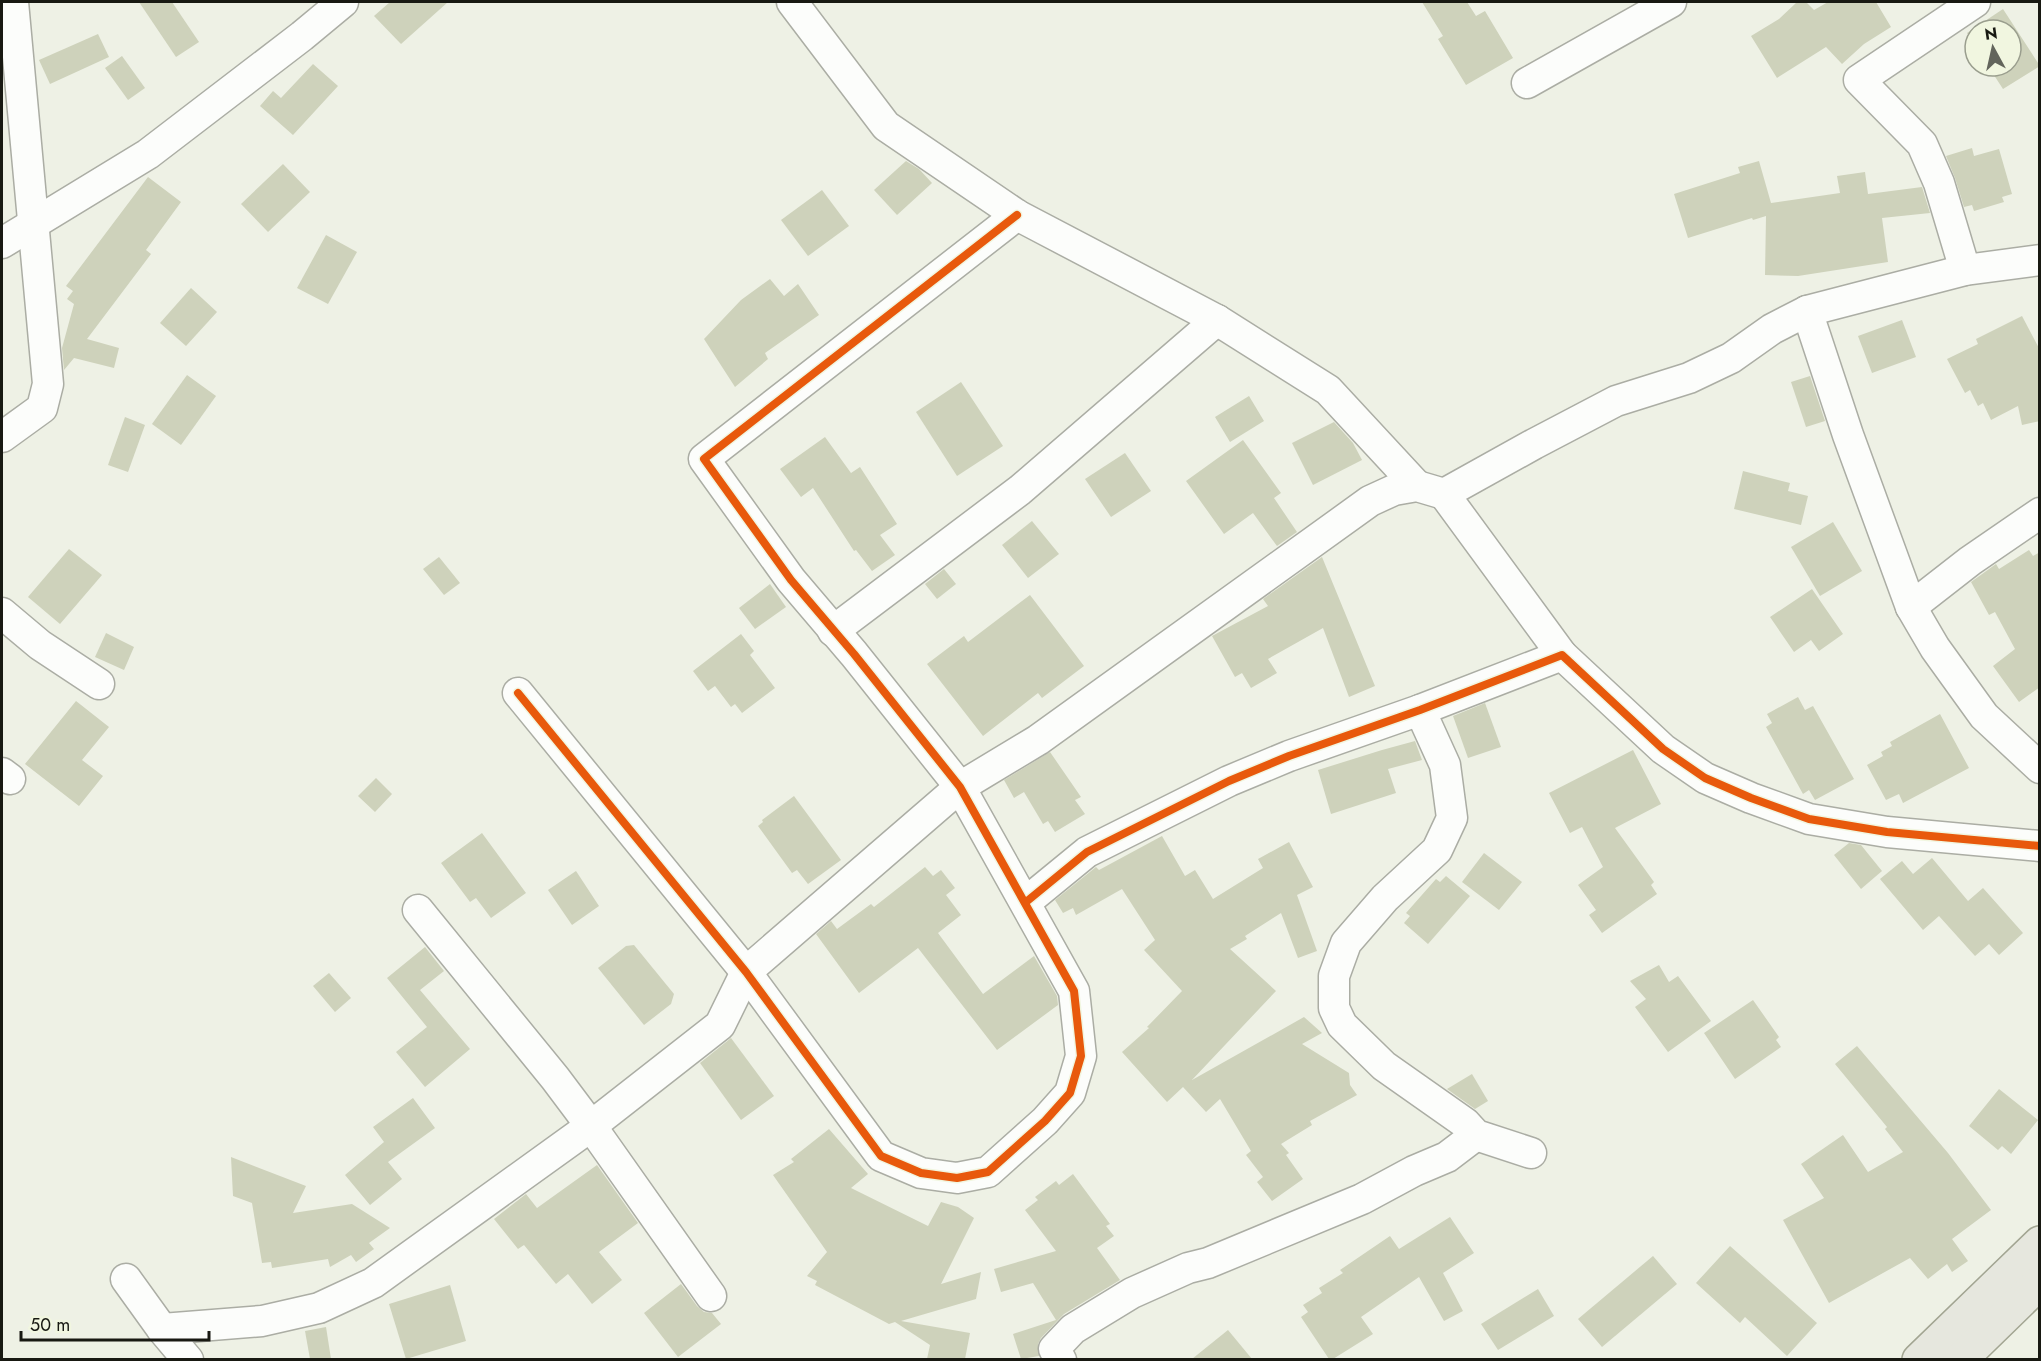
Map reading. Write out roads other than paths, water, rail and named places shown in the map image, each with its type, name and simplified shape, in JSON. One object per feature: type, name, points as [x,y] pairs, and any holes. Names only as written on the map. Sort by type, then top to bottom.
[{"type":"main road","points":[[1919,1359],[2040,1243]]},
{"type":"main road","points":[[1960,1359],[2040,1282]]},
{"type":"street","points":[[2,437],[42,408],[48,384],[13,2]]},
{"type":"street","points":[[2,243],[148,154],[343,2]]},
{"type":"street","points":[[792,2],[886,126],[1017,215],[1217,320],[1328,390],[1430,490],[1562,655],[1663,749],[1705,778],[1809,819],[1887,832],[2040,846]]},
{"type":"street","points":[[1527,83],[1671,2]]},
{"type":"street","points":[[1965,270],[1939,183],[1922,144],[1859,80],[1975,2]]},
{"type":"street","points":[[518,693],[746,972],[881,1156],[921,1173],[957,1178],[988,1172],[1046,1121],[1070,1093],[1081,1056],[1074,991],[960,787],[790,580],[704,459],[1017,215]]},
{"type":"street","points":[[162,1329],[262,1321],[319,1308],[373,1283],[591,1126],[720,1024],[746,972],[960,787],[1038,740],[1370,501],[1394,490],[1430,490],[1534,444],[1616,401],[1689,378],[1731,358],[1772,329],[1807,311],[1965,270],[2040,260]]},
{"type":"street","points":[[1807,311],[1848,435],[1911,607],[1935,648],[1984,716],[2040,768]]},
{"type":"street","points":[[833,631],[1020,490],[1217,320]]},
{"type":"street","points":[[1911,607],[1970,561],[2040,513]]},
{"type":"street","points":[[2,613],[40,645],[99,684]]},
{"type":"street","points":[[1026,902],[1087,852],[1199,795],[1289,756],[1420,710],[1562,655]]},
{"type":"street","points":[[1420,710],[1444,765],[1452,818],[1437,850],[1384,898],[1346,943],[1334,975],[1334,1008],[1342,1025],[1384,1066],[1465,1123],[1476,1135],[1532,1153]]},
{"type":"street","points":[[418,910],[555,1078],[711,1296]]},
{"type":"street","points":[[1061,1359],[1054,1349],[1073,1329],[1132,1293],[1188,1268],[1208,1263],[1362,1199],[1414,1171],[1447,1157],[1476,1135]]},
{"type":"street","points":[[126,1279],[162,1329],[188,1359]]}]
